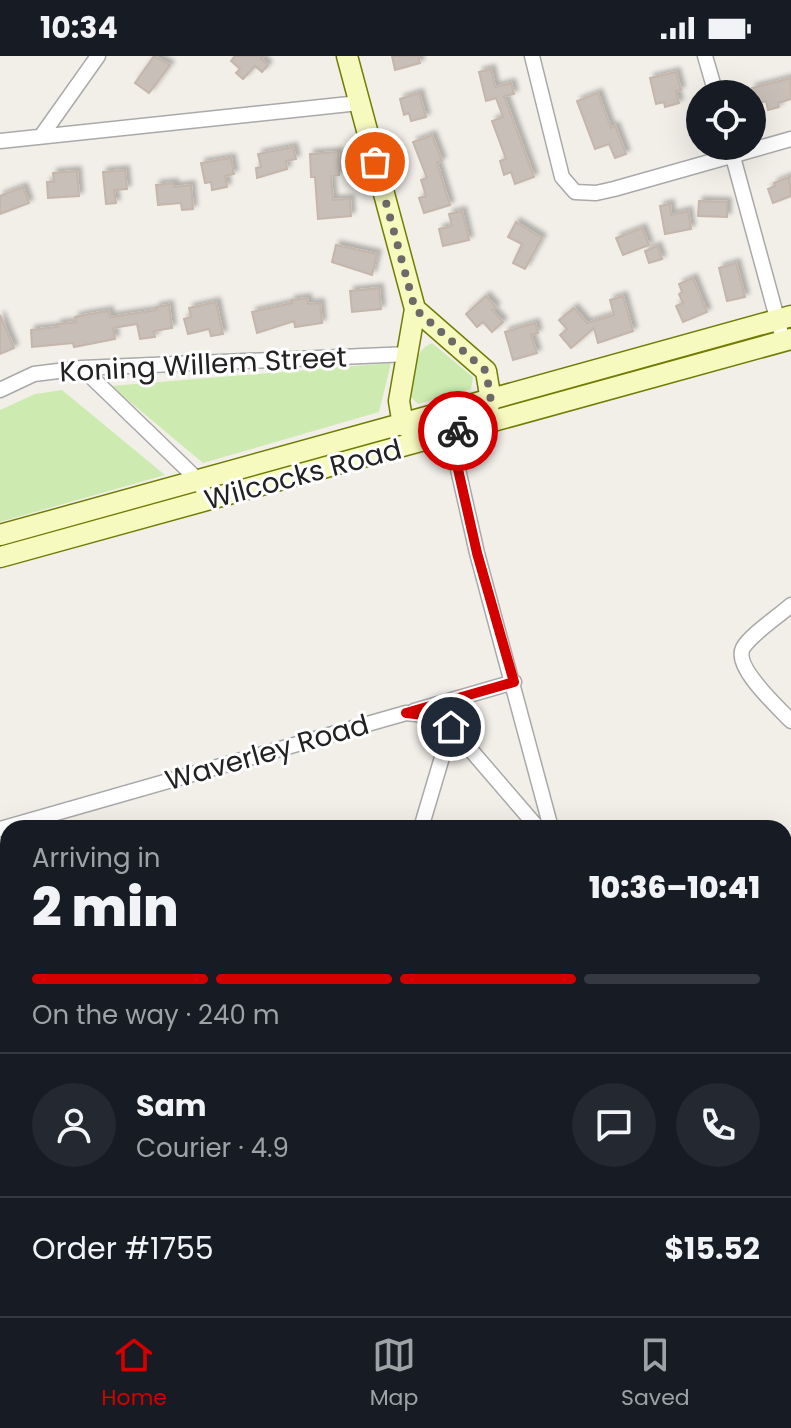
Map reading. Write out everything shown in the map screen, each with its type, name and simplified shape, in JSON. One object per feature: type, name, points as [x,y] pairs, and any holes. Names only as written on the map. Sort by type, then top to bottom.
[{"type":"street","points":[[42,135],[98,56]]},
{"type":"street","points":[[347,56],[415,309],[399,401],[403,425],[440,437],[514,682],[549,820]]},
{"type":"street","points":[[532,56],[562,177],[575,192],[596,193],[702,160]]},
{"type":"street","points":[[705,56],[712,80]]},
{"type":"street","points":[[0,141],[359,103]]},
{"type":"street","points":[[766,144],[791,139]]},
{"type":"street","points":[[734,160],[784,318],[787,340]]},
{"type":"street","points":[[415,309],[486,371],[491,401],[478,425]]},
{"type":"street","name":"Wilcocks Road","points":[[0,535],[440,437],[656,365],[784,318]]},
{"type":"street","name":"Wilcocks Road","points":[[0,557],[403,425],[491,401],[787,340]]},
{"type":"street","name":"Koning Willem Street","points":[[0,390],[34,374],[82,368],[409,354]]},
{"type":"street","points":[[82,368],[203,491]]},
{"type":"street","points":[[791,605],[744,646],[741,657],[745,669],[791,721]]},
{"type":"street","points":[[406,713],[514,682]]},
{"type":"street","name":"Waverley Road","points":[[32,820],[406,713],[433,716],[451,727],[531,820]]},
{"type":"street","points":[[423,820],[451,727]]},
{"type":"green space","points":[[432,343],[473,377],[471,389],[418,404],[409,395],[413,372],[417,358]]},
{"type":"green space","points":[[391,363],[379,412],[203,463],[111,386]]},
{"type":"green space","points":[[62,390],[165,475],[0,522],[0,410],[35,394]]},
{"type":"building","points":[[154,56],[170,65],[149,93],[135,83]]},
{"type":"building","points":[[235,56],[264,56],[261,59],[268,65],[262,72],[255,66],[243,79],[236,73],[240,69],[231,61]]},
{"type":"building","points":[[392,56],[418,56],[420,63],[395,70]]},
{"type":"building","points":[[491,69],[495,87],[511,83],[514,94],[504,96],[534,177],[515,184],[511,172],[504,175],[500,161],[506,159],[492,121],[503,117],[496,98],[486,101],[479,72]]},
{"type":"building","points":[[676,72],[681,90],[676,91],[679,103],[665,107],[664,102],[656,104],[650,78]]},
{"type":"building","points":[[791,78],[791,99],[768,110],[766,84]]},
{"type":"building","points":[[419,93],[426,117],[411,121],[409,113],[404,115],[400,99]]},
{"type":"building","points":[[598,93],[611,128],[615,126],[626,154],[615,158],[609,144],[595,149],[577,101]]},
{"type":"building","points":[[432,135],[442,161],[437,163],[450,205],[424,213],[419,198],[426,196],[421,180],[427,178],[413,142]]},
{"type":"building","points":[[293,147],[296,159],[286,161],[287,169],[257,178],[256,168],[261,167],[258,154]]},
{"type":"building","points":[[338,152],[339,175],[331,176],[333,200],[350,199],[351,216],[318,219],[310,154]]},
{"type":"building","points":[[231,158],[234,174],[225,176],[227,187],[212,190],[211,182],[205,183],[201,163]]},
{"type":"building","points":[[125,170],[127,189],[114,190],[116,203],[106,204],[103,172]]},
{"type":"building","points":[[77,171],[79,196],[48,198],[47,182],[54,182],[53,173]]},
{"type":"building","points":[[789,177],[791,196],[773,203],[768,189]]},
{"type":"building","points":[[174,183],[174,187],[191,185],[193,209],[182,210],[181,203],[158,205],[156,185]]},
{"type":"building","points":[[23,187],[29,203],[0,214],[0,196]]},
{"type":"building","points":[[699,201],[727,202],[727,217],[698,216]]},
{"type":"building","points":[[670,204],[671,215],[688,211],[691,229],[665,234],[660,206]]},
{"type":"building","points":[[462,211],[469,240],[443,246],[439,229],[452,226],[449,214]]},
{"type":"building","points":[[516,222],[542,238],[525,269],[513,263],[522,244],[508,237]]},
{"type":"building","points":[[642,228],[649,245],[623,255],[616,238]]},
{"type":"building","points":[[336,245],[377,254],[372,275],[332,262]]},
{"type":"building","points":[[657,246],[662,259],[649,263],[645,251]]},
{"type":"building","points":[[736,263],[745,297],[727,301],[719,268]]},
{"type":"building","points":[[693,278],[707,312],[683,322],[676,306],[683,303],[679,284]]},
{"type":"building","points":[[379,288],[381,309],[352,312],[350,291]]},
{"type":"building","points":[[486,296],[496,307],[492,310],[503,322],[492,332],[483,322],[477,327],[466,314]]},
{"type":"building","points":[[623,296],[633,331],[598,343],[594,328],[571,348],[560,335],[567,329],[559,320],[574,308],[587,323],[614,315],[610,300]]},
{"type":"building","points":[[307,298],[308,304],[320,303],[322,323],[295,327],[294,321],[257,333],[252,312]]},
{"type":"building","points":[[216,302],[223,334],[211,336],[209,329],[188,334],[184,319],[191,317],[189,308]]},
{"type":"building","points":[[169,305],[172,328],[154,331],[155,337],[140,339],[137,324],[113,328],[115,339],[74,347],[73,343],[32,347],[31,330],[76,322],[75,317],[84,315],[109,311],[110,317],[157,310],[156,307]]},
{"type":"building","points":[[0,315],[14,348],[0,354]]},
{"type":"building","points":[[535,323],[538,333],[531,335],[537,353],[513,360],[505,332]]},
{"type":"way so far","points":[[375,162],[415,309],[486,371],[491,401],[478,425],[458,431]]},
{"type":"route","points":[[451,727],[433,716],[406,713],[514,682],[477,553],[450,434],[458,431]]}]
